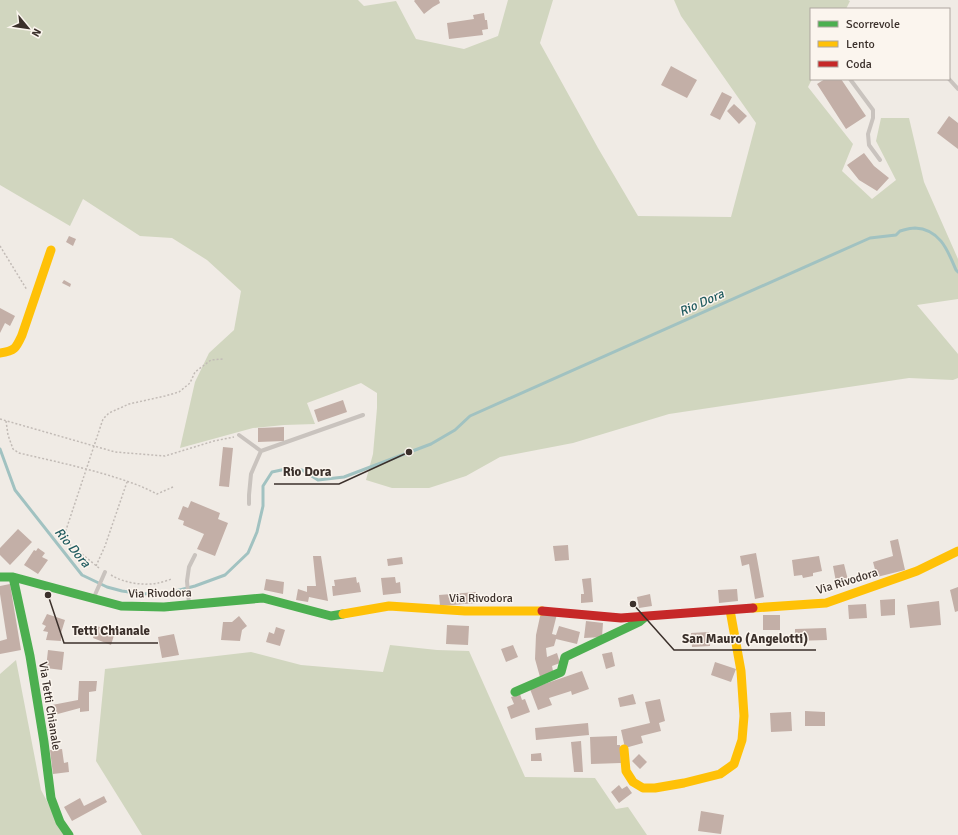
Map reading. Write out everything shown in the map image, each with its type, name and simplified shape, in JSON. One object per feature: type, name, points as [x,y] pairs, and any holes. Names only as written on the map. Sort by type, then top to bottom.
[{"type":"street","points":[[0,353],[10,352],[17,346],[50,250]]},
{"type":"street","name":"Via Rivodora","points":[[0,577],[13,577],[121,606],[164,607],[263,598],[331,616],[389,606],[465,611],[536,610],[621,618],[826,603],[917,571],[958,550]]},
{"type":"street","name":"Via Tetti Chianale","points":[[13,577],[30,656],[44,742],[51,798],[60,822],[70,835]]},
{"type":"street","points":[[624,749],[626,771],[633,782],[643,788],[655,788],[684,783],[720,774],[734,764],[742,740],[744,716],[742,671],[730,610]]},
{"type":"street","points":[[515,692],[561,672],[565,657],[639,622],[648,616]]},
{"type":"lane","points":[[851,80],[873,110],[874,118],[868,134],[870,145],[880,160]]},
{"type":"lane","points":[[950,80],[958,89]]},
{"type":"lane","points":[[249,504],[252,474],[261,451],[363,415]]},
{"type":"lane","points":[[239,435],[261,451]]},
{"type":"lane","points":[[189,605],[187,581],[189,567],[195,555]]},
{"type":"lane","points":[[94,598],[105,572]]},
{"type":"path","points":[[0,246],[34,300]]},
{"type":"path","points":[[171,579],[158,583],[145,584],[118,580],[96,566],[67,542],[66,530],[103,419],[109,413],[129,404],[179,392],[190,383],[196,372],[211,360],[223,359]]},
{"type":"path","points":[[0,419],[115,452],[165,456],[239,435]]},
{"type":"path","points":[[6,421],[8,435],[13,449],[19,453],[86,469],[128,482],[157,494],[173,487]]},
{"type":"path","points":[[96,566],[105,546],[128,482]]},
{"type":"green space","points":[[0,0],[358,0],[364,6],[396,1],[416,39],[464,49],[498,36],[508,0],[553,0],[540,43],[598,148],[638,216],[731,217],[756,123],[681,16],[674,0],[848,0],[850,1],[846,8],[810,8],[810,80],[812,80],[808,87],[853,144],[842,171],[872,199],[896,180],[876,141],[881,118],[909,118],[924,182],[958,259],[958,299],[917,305],[958,354],[958,378],[953,380],[909,378],[669,414],[573,443],[500,457],[466,476],[429,488],[392,488],[366,480],[373,454],[377,393],[361,383],[307,403],[315,424],[253,428],[180,448],[195,382],[209,353],[234,330],[241,291],[207,260],[172,238],[140,236],[83,199],[70,226],[0,185]]},
{"type":"green space","points":[[390,645],[437,650],[469,651],[525,777],[595,778],[616,809],[628,807],[647,835],[142,835],[96,761],[105,669],[251,652],[301,665],[383,672]]},
{"type":"green space","points":[[16,660],[41,790],[65,835],[0,835],[0,674]]},
{"type":"building","points":[[439,0],[440,3],[424,14],[414,1]]},
{"type":"building","points":[[484,13],[485,20],[487,20],[488,29],[482,30],[483,35],[449,39],[447,23],[474,19],[473,15]]},
{"type":"building","points":[[671,66],[697,80],[687,98],[661,85]]},
{"type":"building","points":[[823,80],[842,80],[866,116],[846,129],[817,84]]},
{"type":"building","points":[[722,92],[732,97],[720,120],[710,115]]},
{"type":"building","points":[[734,104],[747,116],[739,124],[727,111]]},
{"type":"building","points":[[949,116],[958,123],[958,149],[937,133]]},
{"type":"building","points":[[864,153],[874,166],[889,178],[877,191],[859,180],[847,165]]},
{"type":"building","points":[[69,236],[76,239],[73,246],[66,242]]},
{"type":"building","points":[[64,280],[71,284],[70,287],[62,283]]},
{"type":"building","points":[[0,308],[15,316],[10,326],[5,323],[0,333]]},
{"type":"building","points":[[343,400],[347,412],[318,422],[314,410]]},
{"type":"building","points":[[284,427],[284,441],[258,442],[258,428]]},
{"type":"building","points":[[223,447],[233,448],[229,487],[219,486]]},
{"type":"building","points":[[191,501],[220,513],[218,519],[228,523],[215,556],[197,549],[204,534],[183,525],[184,521],[178,519],[183,506],[188,508]]},
{"type":"building","points":[[18,529],[32,542],[10,565],[0,555],[0,548]]},
{"type":"building","points":[[898,539],[905,570],[877,577],[873,562],[893,556],[890,541]]},
{"type":"building","points":[[568,545],[569,560],[555,561],[553,546]]},
{"type":"building","points":[[38,548],[45,553],[42,557],[48,560],[38,574],[24,565],[34,550],[36,551]]},
{"type":"building","points":[[756,553],[764,597],[755,599],[749,564],[742,566],[740,556]]},
{"type":"building","points":[[313,556],[321,556],[328,601],[309,597],[308,602],[296,600],[298,589],[307,592],[307,586],[316,586]]},
{"type":"building","points":[[819,556],[822,571],[813,573],[813,576],[803,578],[802,575],[794,576],[792,560]]},
{"type":"building","points":[[402,557],[403,564],[388,566],[387,559]]},
{"type":"building","points":[[844,564],[848,580],[836,582],[833,566]]},
{"type":"building","points":[[356,577],[357,583],[359,582],[361,592],[333,596],[332,586],[335,586],[334,580]]},
{"type":"building","points":[[395,577],[396,583],[400,582],[401,593],[383,595],[381,578]]},
{"type":"building","points":[[591,578],[593,602],[581,603],[581,594],[584,594],[582,579]]},
{"type":"building","points":[[266,579],[284,582],[283,594],[264,590]]},
{"type":"building","points":[[10,584],[21,650],[0,654],[0,641],[7,639],[0,586]]},
{"type":"building","points":[[958,587],[958,611],[955,612],[950,590]]},
{"type":"building","points":[[737,589],[738,601],[719,603],[718,590]]},
{"type":"building","points":[[476,592],[477,603],[440,606],[439,595]]},
{"type":"building","points":[[650,594],[652,606],[639,608],[637,597]]},
{"type":"building","points":[[895,599],[895,615],[881,616],[880,600]]},
{"type":"building","points":[[939,601],[941,625],[910,628],[907,605]]},
{"type":"building","points":[[866,604],[867,618],[849,619],[848,605]]},
{"type":"building","points":[[541,612],[557,614],[552,634],[556,635],[559,626],[580,632],[577,644],[556,639],[554,646],[546,648],[547,657],[557,653],[560,663],[552,666],[553,671],[540,677],[535,659],[536,635]]},
{"type":"building","points":[[47,614],[65,620],[61,633],[61,641],[46,640],[48,632],[43,631],[46,626],[42,624]]},
{"type":"building","points":[[763,615],[780,615],[780,630],[763,630]]},
{"type":"building","points":[[239,616],[247,626],[242,630],[240,641],[221,640],[223,622],[232,622]]},
{"type":"building","points":[[586,621],[603,623],[602,637],[584,638]]},
{"type":"building","points":[[447,625],[469,626],[468,645],[446,644]]},
{"type":"building","points":[[97,626],[115,632],[111,645],[93,638]]},
{"type":"building","points":[[276,627],[285,630],[280,646],[266,642],[269,632],[274,634]]},
{"type":"building","points":[[826,628],[827,640],[795,641],[795,629]]},
{"type":"building","points":[[709,632],[710,646],[692,647],[691,633]]},
{"type":"building","points":[[174,634],[179,655],[162,658],[158,637]]},
{"type":"building","points":[[513,645],[518,657],[506,662],[501,649]]},
{"type":"building","points":[[48,650],[64,652],[62,670],[46,668]]},
{"type":"building","points":[[612,652],[615,666],[606,669],[602,654]]},
{"type":"building","points":[[715,662],[736,669],[731,682],[711,675]]},
{"type":"building","points":[[582,671],[589,689],[572,695],[571,691],[549,698],[552,705],[538,710],[530,689]]},
{"type":"building","points":[[79,681],[97,681],[96,691],[89,692],[89,711],[80,712],[80,708],[54,715],[52,705],[78,700]]},
{"type":"building","points":[[520,694],[522,700],[525,699],[530,712],[511,719],[507,707],[514,704],[511,697]]},
{"type":"building","points":[[633,694],[636,704],[620,707],[618,698]]},
{"type":"building","points":[[660,699],[665,721],[659,723],[661,731],[641,736],[643,743],[625,748],[621,730],[650,723],[645,702]]},
{"type":"building","points":[[805,711],[825,712],[825,726],[805,726]]},
{"type":"building","points":[[791,712],[792,731],[771,732],[770,713]]},
{"type":"building","points":[[588,723],[589,735],[536,740],[535,728]]},
{"type":"building","points":[[617,736],[617,745],[620,745],[621,763],[591,764],[590,737]]},
{"type":"building","points":[[581,741],[583,772],[574,772],[571,742]]},
{"type":"building","points":[[62,749],[64,763],[68,762],[69,772],[53,774],[50,750]]},
{"type":"building","points":[[541,753],[542,761],[531,761],[531,754]]},
{"type":"building","points":[[639,754],[647,762],[640,769],[632,761]]},
{"type":"building","points":[[619,785],[622,789],[627,786],[632,793],[619,803],[611,792]]},
{"type":"building","points":[[104,796],[107,802],[72,821],[64,807],[80,798],[84,806]]},
{"type":"building","points":[[701,811],[724,815],[721,834],[698,831]]},
{"type":"waterway","name":"Rio Dora","points":[[0,449],[15,490],[82,575],[107,587],[122,591],[143,594],[172,592],[195,586],[225,575],[248,553],[257,532],[263,506],[263,486],[272,472],[286,469],[302,470],[318,480],[344,477],[431,444],[455,430],[470,416],[870,238],[896,235],[900,231],[911,228],[924,229],[931,232],[942,242],[958,272]]},
{"type":"traffic: fast","points":[[0,577],[13,577],[121,606],[164,607],[263,598],[331,616],[343,614]]},
{"type":"traffic: fast","points":[[13,577],[30,656],[44,742],[51,798],[60,822],[69,835]]},
{"type":"traffic: fast","points":[[515,692],[561,672],[565,657],[639,622],[645,617]]},
{"type":"traffic: slow","points":[[0,353],[12,350],[22,335],[51,250]]},
{"type":"traffic: slow","points":[[753,608],[826,603],[917,571],[958,551]]},
{"type":"traffic: slow","points":[[343,614],[389,606],[465,611],[542,611]]},
{"type":"traffic: slow","points":[[624,749],[626,771],[633,782],[643,788],[655,788],[684,783],[720,774],[734,764],[742,740],[744,716],[741,671],[730,610]]},
{"type":"traffic: jam","points":[[542,611],[621,618],[753,608]]},
{"type":"place","name":"Rio Dora","points":[[409,452]]},
{"type":"place","name":"Tetti Chianale","points":[[48,595]]},
{"type":"place","name":"San Mauro (Angelotti)","points":[[633,604]]}]
